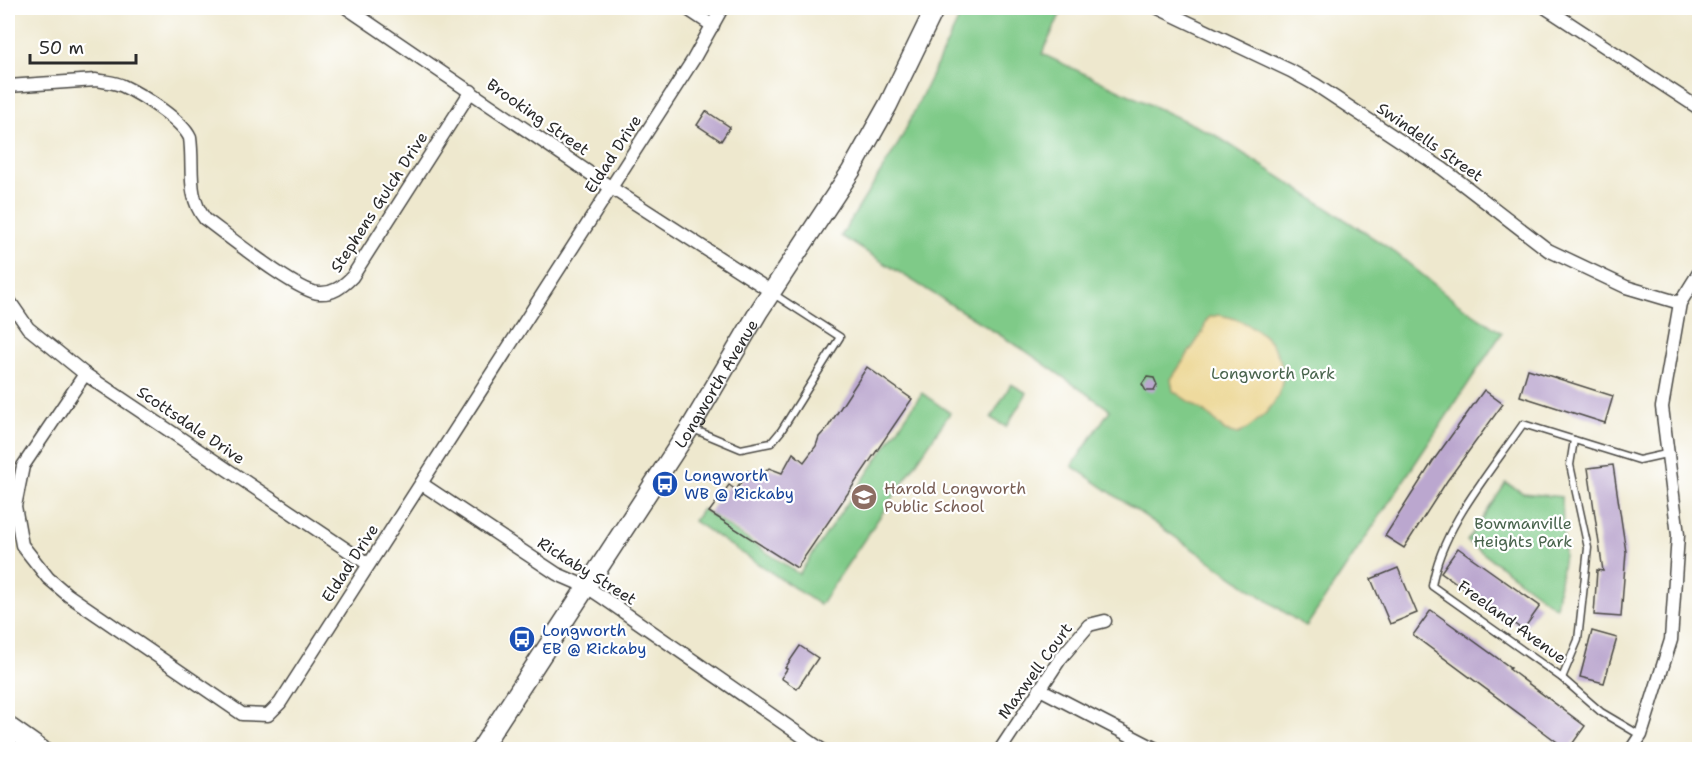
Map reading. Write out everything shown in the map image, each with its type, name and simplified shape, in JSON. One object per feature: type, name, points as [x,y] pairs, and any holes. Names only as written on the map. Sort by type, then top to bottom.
[{"type":"street","name":"Brooking Street","points":[[347,8],[610,188],[772,292]]},
{"type":"street","points":[[686,8],[713,26]]},
{"type":"street","name":"Eldad Drive","points":[[86,374],[22,466],[15,506],[22,545],[48,578],[68,594],[242,714],[268,715],[280,703],[422,484],[693,60],[722,8]]},
{"type":"street","name":"Longworth Avenue","points":[[480,750],[690,428],[772,292],[835,196],[888,105],[935,8]]},
{"type":"street","name":"Swindells Street","points":[[1158,8],[1316,85],[1443,169],[1548,250],[1626,287],[1680,303]]},
{"type":"street","points":[[1546,8],[1700,109]]},
{"type":"street","name":"Stephens Gulch Drive","points":[[8,86],[96,80],[110,82],[134,92],[175,119],[187,131],[190,138],[195,204],[205,219],[300,287],[320,293],[331,292],[352,278],[471,91]]},
{"type":"street","points":[[1631,750],[1641,735],[1671,640],[1678,535],[1666,454],[1662,407],[1680,303],[1700,271]]},
{"type":"street","name":"Scottsdale Drive","points":[[8,299],[28,328],[86,374],[368,564]]},
{"type":"street","name":"Rickaby Street","points":[[422,484],[558,573],[587,587],[822,750]]},
{"type":"street","name":"Maxwell Court","points":[[1000,750],[1060,659],[1089,625],[1105,621]]},
{"type":"street","points":[[1040,689],[1158,750]]},
{"type":"street","points":[[8,726],[42,750]]},
{"type":"lane","points":[[690,428],[741,449],[771,443],[781,431],[840,337],[772,292]]},
{"type":"lane","name":"Freeland Avenue","points":[[1641,735],[1601,712],[1562,678],[1432,586],[1435,568],[1459,517],[1523,424],[1639,460],[1666,454]]},
{"type":"lane","name":"Freeland Avenue","points":[[1562,678],[1578,640],[1588,548],[1570,465],[1574,440]]},
{"type":"green space","name":"Longworth Park","points":[[964,8],[1063,8],[1042,54],[1215,135],[1392,250],[1456,302],[1502,333],[1306,627],[1072,466],[1110,410],[1024,350],[841,236],[900,141]]},
{"type":"green space","points":[[1011,384],[1027,393],[1006,427],[991,418]]},
{"type":"green space","points":[[922,393],[950,413],[820,605],[694,521],[702,509],[799,574]]},
{"type":"green space","name":"Bowmanville Heights Park","points":[[1506,483],[1523,493],[1562,497],[1564,555],[1556,608],[1467,541]]},
{"type":"sand","points":[[1219,315],[1239,320],[1270,342],[1278,356],[1282,372],[1281,388],[1272,405],[1257,421],[1238,434],[1225,431],[1209,415],[1173,391],[1171,379],[1203,332],[1206,321],[1210,317]]},
{"type":"building","points":[[706,111],[730,127],[721,141],[697,125]]},
{"type":"building","points":[[867,367],[912,399],[797,568],[709,512],[729,485],[736,490],[748,471],[761,476],[769,468],[782,473],[793,453],[804,462]]},
{"type":"building","points":[[1528,369],[1613,396],[1605,423],[1520,396]]},
{"type":"building","points":[[1147,377],[1154,378],[1157,385],[1154,391],[1146,391],[1142,384]]},
{"type":"building","points":[[1484,390],[1503,404],[1447,481],[1404,548],[1385,536],[1433,461]]},
{"type":"building","points":[[1613,465],[1626,552],[1621,617],[1594,615],[1597,570],[1603,571],[1588,468]]},
{"type":"building","points":[[1458,548],[1540,606],[1523,630],[1441,572]]},
{"type":"building","points":[[1398,568],[1417,613],[1390,624],[1371,579]]},
{"type":"building","points":[[1431,610],[1511,668],[1509,669],[1585,726],[1568,750],[1413,635]]},
{"type":"building","points":[[1592,631],[1617,638],[1604,683],[1580,677]]},
{"type":"building","points":[[800,646],[818,658],[797,689],[781,678]]},
{"type":"place","name":"Longworth WB @ Rickaby","points":[[665,484]]},
{"type":"place","name":"Harold Longworth Public School","points":[[864,497]]},
{"type":"place","name":"Longworth EB @ Rickaby","points":[[522,639]]}]
